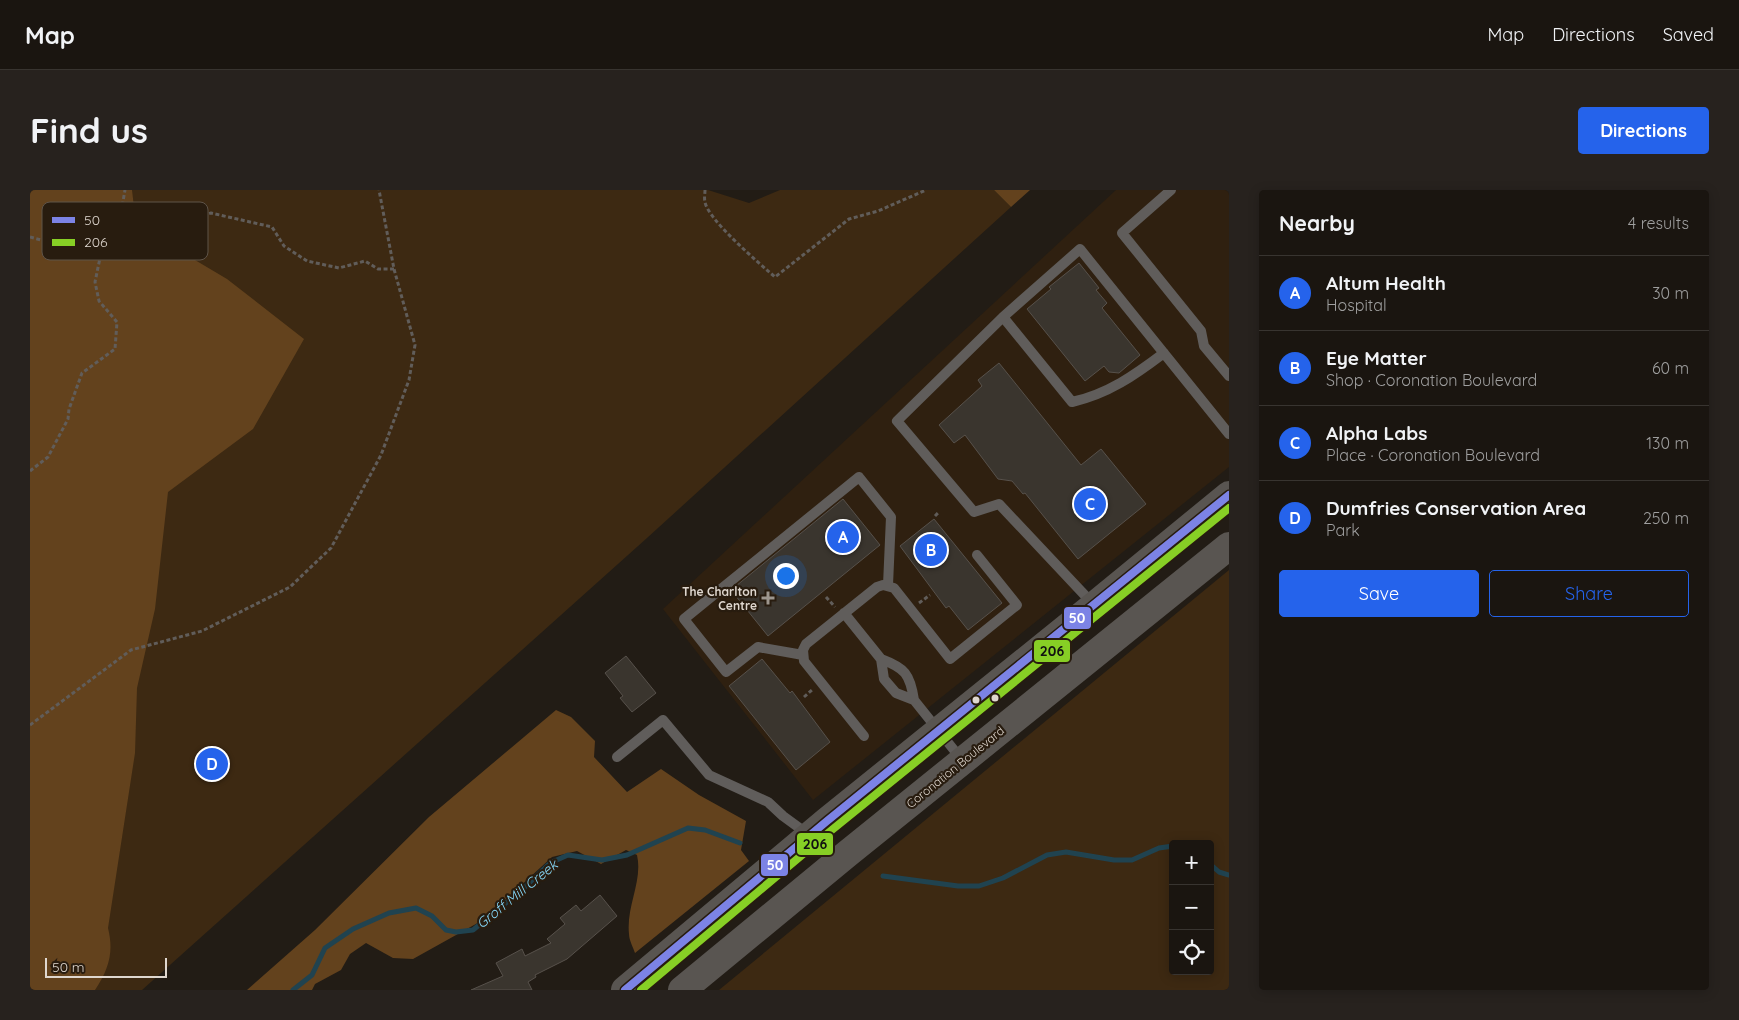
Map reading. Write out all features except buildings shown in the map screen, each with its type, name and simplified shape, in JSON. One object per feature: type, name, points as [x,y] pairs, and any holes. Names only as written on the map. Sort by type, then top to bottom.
[{"type":"main road","points":[[626,990],[713,919],[810,835],[1095,606],[1229,495]]},
{"type":"main road","name":"Coronation Boulevard","points":[[682,990],[962,760],[1229,546]]},
{"type":"main road","points":[[713,919],[734,947]]},
{"type":"lane","points":[[1171,190],[1122,233],[1201,331],[1204,346],[1229,376]]},
{"type":"lane","points":[[1095,606],[999,504],[974,512],[897,421],[1003,317],[1080,249],[1229,434]]},
{"type":"lane","points":[[1003,317],[1072,402],[1094,397],[1127,381],[1164,353]]},
{"type":"lane","points":[[803,655],[758,647],[726,672],[684,619],[859,477],[891,517],[888,585]]},
{"type":"lane","points":[[864,736],[804,661],[803,655],[806,644],[840,611],[877,586],[888,585],[894,588],[950,659],[1017,605],[977,555]]},
{"type":"lane","points":[[840,611],[881,659],[900,666],[911,680],[914,700]]},
{"type":"lane","points":[[881,659],[884,679],[896,693],[914,700],[962,760]]},
{"type":"lane","points":[[617,757],[663,720],[709,775],[768,802],[783,816],[810,835]]},
{"type":"path","points":[[30,725],[132,650],[202,631],[281,592],[290,587],[331,548],[381,455],[409,380],[415,345],[394,269],[379,190]]},
{"type":"path","points":[[705,190],[704,203],[715,220],[775,277],[849,219],[878,211],[926,190]]},
{"type":"path","points":[[208,214],[233,217],[272,227],[284,246],[307,261],[339,268],[365,261],[378,268],[394,269]]},
{"type":"path","points":[[30,471],[48,457],[68,419],[69,409],[82,373],[115,349],[118,342],[117,322],[99,301],[95,282],[100,266],[99,260]]},
{"type":"path","points":[[920,602],[930,595]]},
{"type":"path","points":[[826,597],[840,611]]},
{"type":"path","points":[[804,697],[814,689]]},
{"type":"shaded area","points":[[30,190],[708,190],[749,203],[780,190],[994,190],[1011,207],[647,538],[142,990],[30,990]]},
{"type":"shaded area","points":[[30,190],[132,190],[133,202],[42,202],[42,260],[195,260],[227,279],[304,339],[253,429],[168,492],[155,609],[137,688],[135,753],[108,928],[110,937],[109,960],[104,975],[95,990],[30,990]]},
{"type":"shaded area","points":[[994,190],[1030,190],[1011,207]]},
{"type":"shaded area","points":[[1116,190],[1229,190],[1229,467],[813,800],[663,609]]},
{"type":"shaded area","points":[[1229,570],[1229,990],[719,990]]},
{"type":"shaded area","points":[[556,710],[571,717],[595,741],[594,757],[627,792],[661,769],[699,795],[746,821],[741,850],[749,861],[635,953],[630,939],[629,924],[638,874],[637,855],[626,850],[601,864],[577,851],[552,857],[483,920],[413,959],[393,958],[366,943],[350,954],[341,970],[315,984],[312,990],[247,990],[315,930],[429,817]]},
{"type":"waterway","name":"Groff Mill Creek","points":[[293,990],[312,975],[325,948],[353,929],[389,913],[416,908],[432,916],[446,930],[456,932],[473,930],[524,888],[550,863],[568,855],[602,860],[627,855],[688,828],[705,830],[740,843]]},
{"type":"waterway","name":"Groff Mill Creek","points":[[883,876],[958,886],[979,886],[1003,878],[1047,855],[1066,852],[1114,860],[1132,860],[1159,848],[1169,847]]},
{"type":"waterway","name":"Groff Mill Creek","points":[[1214,868],[1219,872],[1229,875]]},
{"type":"transit line","name":"50","points":[[625,990],[827,821],[1229,495]]},
{"type":"transit line","name":"206","points":[[641,990],[833,829],[1229,508]]},
{"type":"place","name":"Alpha Labs","points":[[1090,504]]},
{"type":"place","name":"Altum Health","points":[[843,537]]},
{"type":"place","name":"Eye Matter","points":[[931,550]]},
{"type":"place","name":"The Charlton Centre","points":[[768,598]]},
{"type":"place","name":"Dumfries Conservation Area","points":[[212,764]]}]
